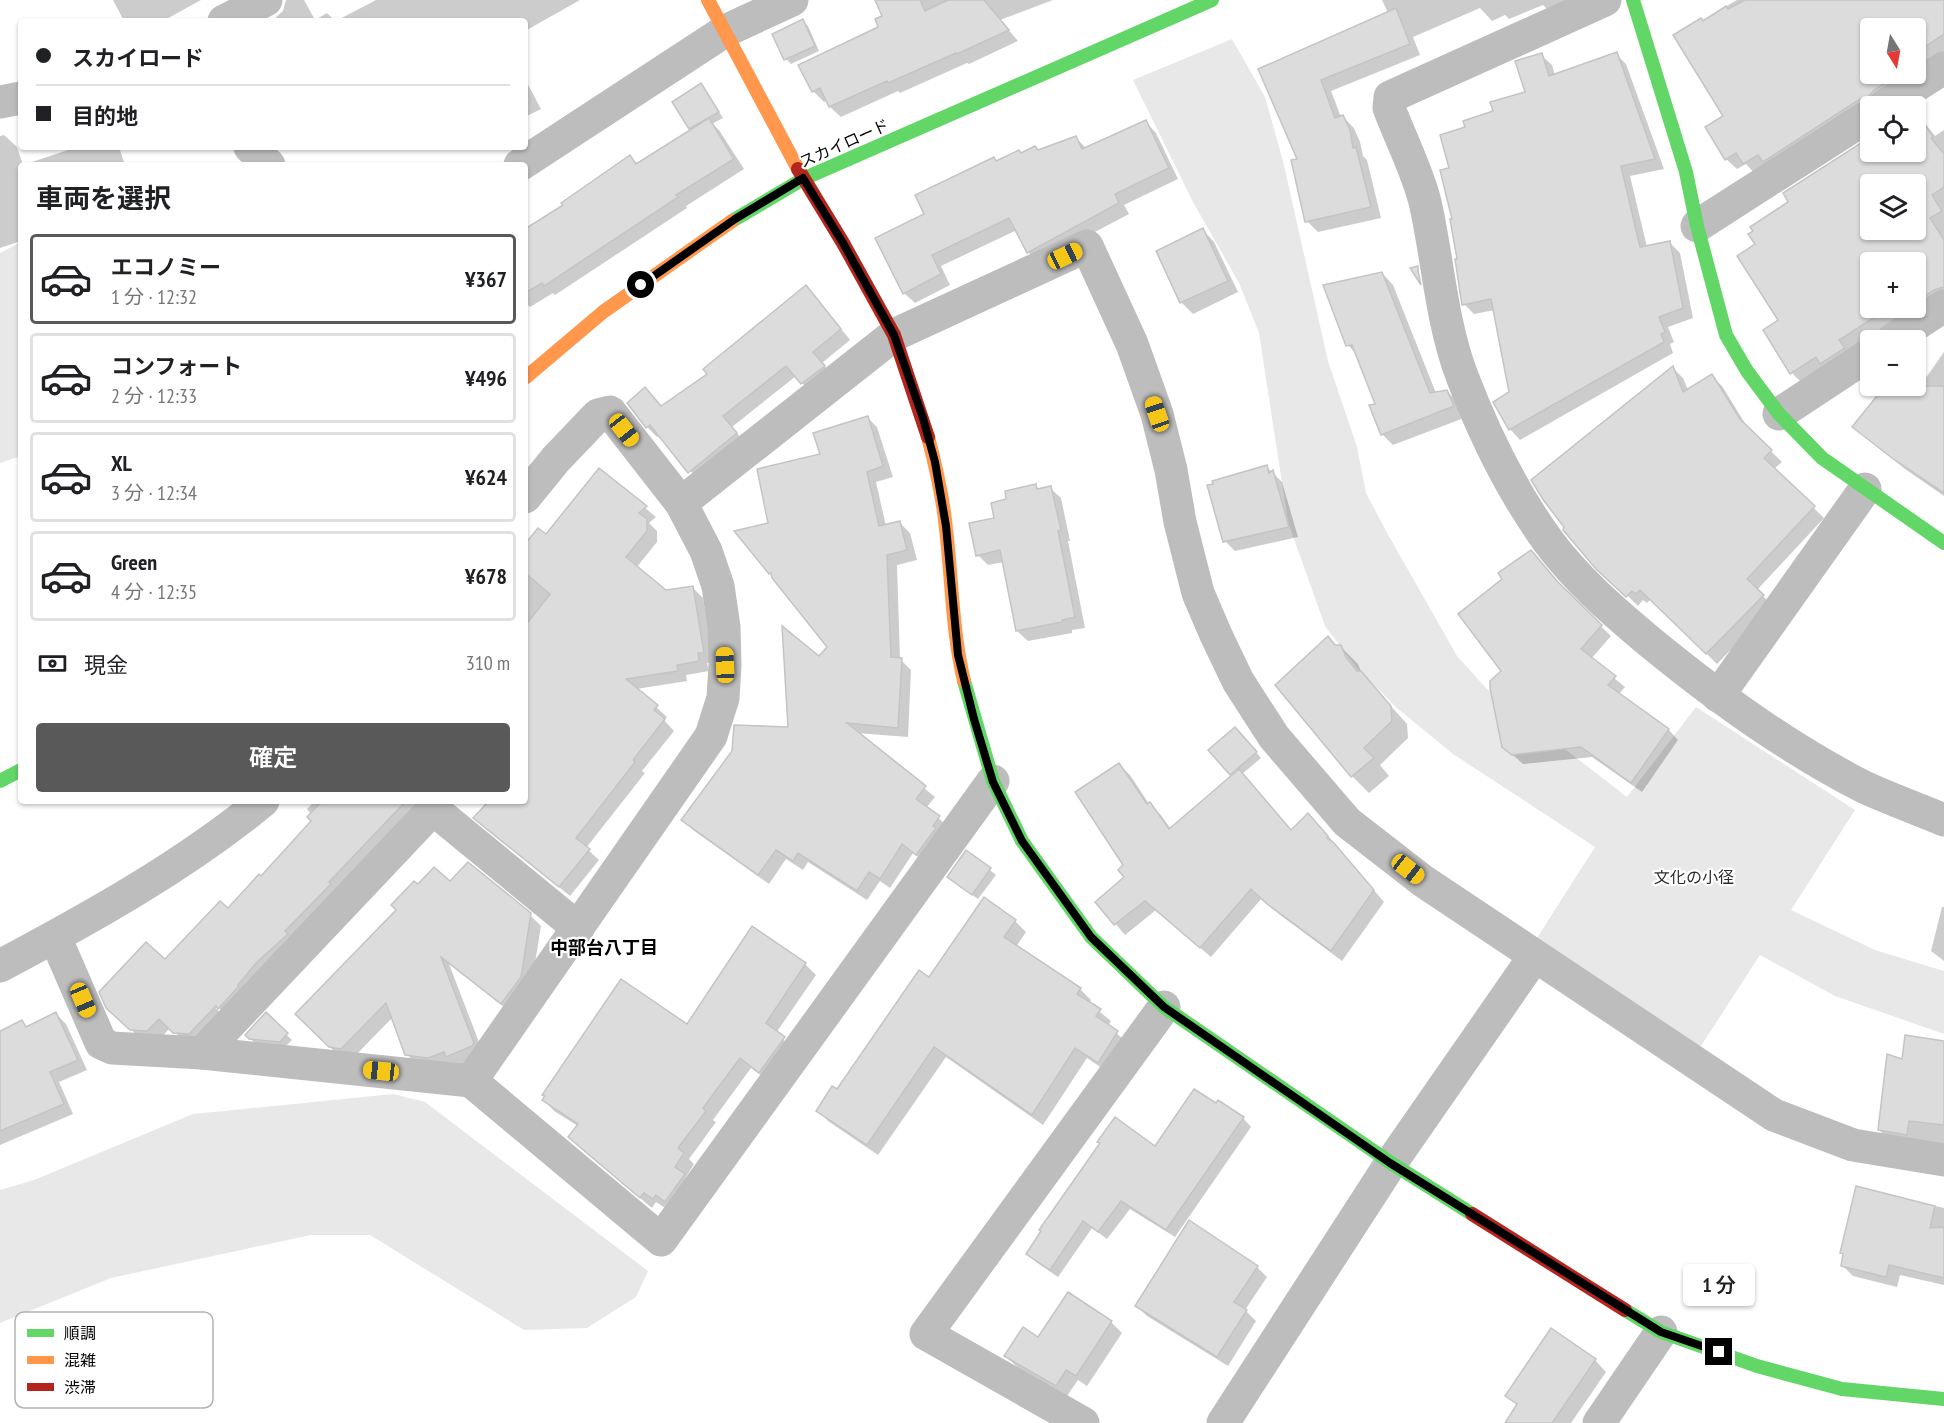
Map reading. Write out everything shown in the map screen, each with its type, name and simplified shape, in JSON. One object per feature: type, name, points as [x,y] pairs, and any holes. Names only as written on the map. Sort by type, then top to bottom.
[{"type":"street","points":[[231,18],[266,0]]},
{"type":"street","points":[[708,0],[803,178],[843,243],[894,335],[923,418],[935,462],[946,526],[958,655],[993,782],[1022,841],[1091,937],[1164,1007],[1390,1163],[1661,1332],[1757,1366],[1842,1389],[1944,1399]]},
{"type":"street","points":[[525,162],[725,31],[792,0]]},
{"type":"street","name":"スカイロード","points":[[528,375],[603,312],[735,219],[803,178],[1212,0]]},
{"type":"street","points":[[1605,0],[1390,97],[1389,108],[1424,200],[1447,322],[1461,374],[1492,447],[1518,497],[1550,543],[1621,618],[1718,696],[1807,756],[1866,788],[1944,820]]},
{"type":"street","points":[[1633,0],[1686,172],[1697,226],[1726,335],[1747,370],[1779,414],[1822,458],[1944,543]]},
{"type":"street","points":[[1900,96],[1944,68]]},
{"type":"street","points":[[0,102],[18,99]]},
{"type":"street","points":[[1697,226],[1860,121]]},
{"type":"street","points":[[253,150],[265,162]]},
{"type":"street","points":[[681,503],[894,335],[1087,246],[1132,344],[1157,414],[1198,593],[1216,635],[1244,691],[1274,737],[1347,822],[1423,881],[1774,1115],[1853,1145],[1944,1160]]},
{"type":"street","points":[[1907,330],[1944,306]]},
{"type":"street","points":[[1779,414],[1860,361]]},
{"type":"street","points":[[471,1080],[711,736],[723,698],[724,627],[718,586],[706,551],[681,503],[610,412],[598,415],[556,459],[528,493]]},
{"type":"street","points":[[1718,696],[1865,489]]},
{"type":"street","points":[[0,781],[18,772]]},
{"type":"street","points":[[56,937],[101,1043],[112,1048],[201,1053],[471,1080],[661,1240],[993,782]]},
{"type":"street","points":[[0,966],[130,895],[182,862],[259,804]]},
{"type":"street","points":[[201,1053],[433,809],[578,928]]},
{"type":"street","points":[[1223,1423],[1390,1163],[1534,957]]},
{"type":"street","points":[[1083,1423],[926,1334],[1164,1007]]},
{"type":"street","points":[[1599,1423],[1661,1332]]},
{"type":"green space","name":"文化の小径","points":[[1232,39],[1265,97],[1283,161],[1328,361],[1357,447],[1366,493],[1457,656],[1486,688],[1627,797],[1696,707],[1855,810],[1791,910],[1875,950],[1944,971],[1944,1034],[1835,996],[1760,955],[1697,1052],[1537,938],[1595,847],[1453,754],[1397,708],[1356,667],[1325,626],[1288,522],[1259,333],[1239,283],[1193,202],[1133,80]]},
{"type":"green space","points":[[18,244],[18,457],[0,463],[0,253]]},
{"type":"green space","points":[[393,1094],[425,1102],[648,1271],[636,1297],[587,1328],[524,1330],[370,1235],[311,1235],[111,1278],[27,1312],[15,1312],[15,1317],[0,1323],[0,1190],[34,1180],[193,1114]]},
{"type":"building","points":[[875,0],[920,0],[925,11],[948,0],[984,0],[1009,30],[829,107],[820,88],[812,92],[798,65],[878,27],[875,19],[882,16]]},
{"type":"building","points":[[1745,0],[1944,0],[1944,34],[1926,46],[1926,18],[1860,18],[1860,84],[1884,84],[1869,96],[1860,96],[1860,99],[1763,162],[1758,155],[1743,164],[1736,153],[1725,160],[1705,127],[1723,116],[1673,35],[1701,18],[1703,21],[1726,6],[1728,9]]},
{"type":"building","points":[[1396,8],[1410,44],[1321,80],[1335,118],[1343,115],[1350,130],[1353,148],[1356,147],[1371,207],[1305,222],[1291,160],[1297,159],[1258,69]]},
{"type":"building","points":[[803,19],[815,46],[784,60],[772,34]]},
{"type":"building","points":[[1617,52],[1655,159],[1621,166],[1640,247],[1670,241],[1683,308],[1659,317],[1665,332],[1661,334],[1664,342],[1509,430],[1493,402],[1509,392],[1491,299],[1462,305],[1450,219],[1452,219],[1440,170],[1449,168],[1440,135],[1465,127],[1463,121],[1493,111],[1490,102],[1525,92],[1515,61],[1542,53],[1549,76]]},
{"type":"building","points":[[701,83],[719,112],[689,129],[672,102]]},
{"type":"building","points":[[709,118],[734,159],[676,195],[678,197],[544,286],[542,283],[528,291],[528,227],[563,205],[561,203],[630,155],[636,164]]},
{"type":"building","points":[[1146,120],[1169,168],[1115,194],[1119,203],[1027,253],[1009,218],[932,255],[941,274],[903,294],[875,238],[924,214],[915,195],[994,157],[996,161],[1019,150],[1021,153],[1035,146],[1038,150],[1076,136],[1082,149]]},
{"type":"building","points":[[1926,126],[1933,137],[1931,138],[1944,154],[1944,187],[1932,195],[1942,211],[1930,218],[1944,240],[1944,287],[1926,295],[1926,252],[1860,252],[1860,318],[1873,318],[1839,340],[1845,348],[1820,364],[1816,357],[1790,374],[1763,330],[1778,320],[1737,256],[1755,244],[1748,234],[1753,231],[1750,227],[1788,202],[1783,193],[1860,143],[1860,162],[1926,162]]},
{"type":"building","points":[[1203,228],[1228,281],[1180,303],[1156,251]]},
{"type":"building","points":[[1418,266],[1418,271],[1421,285],[1410,268]]},
{"type":"building","points":[[1382,272],[1430,393],[1447,390],[1454,406],[1381,435],[1369,405],[1375,404],[1352,345],[1346,346],[1323,285]]},
{"type":"building","points":[[806,285],[841,329],[813,352],[825,366],[801,384],[786,366],[723,416],[737,433],[688,473],[650,425],[646,428],[627,403],[645,387],[661,406],[707,374],[703,369]]},
{"type":"building","points":[[1673,366],[1683,392],[1712,374],[1740,419],[1772,450],[1764,458],[1815,506],[1747,579],[1764,595],[1706,654],[1640,590],[1636,594],[1632,591],[1626,597],[1596,569],[1563,530],[1564,527],[1531,480]]},
{"type":"building","points":[[1926,386],[1944,386],[1944,493],[1892,458],[1852,427],[1877,396],[1926,396]]},
{"type":"building","points":[[868,416],[883,466],[867,472],[879,526],[900,521],[907,550],[887,555],[891,657],[902,658],[898,728],[847,723],[926,786],[916,799],[940,816],[933,826],[936,828],[916,855],[902,844],[880,879],[869,872],[857,891],[798,853],[793,861],[776,850],[758,875],[681,820],[732,751],[734,725],[788,727],[782,626],[819,656],[827,647],[772,578],[771,573],[769,574],[734,531],[768,523],[757,469],[820,454],[813,433]]},
{"type":"building","points":[[1267,465],[1269,473],[1273,470],[1289,527],[1223,542],[1207,485],[1213,484],[1212,481]]},
{"type":"building","points":[[599,468],[647,506],[639,513],[647,519],[647,531],[626,557],[666,590],[693,586],[704,653],[698,653],[699,661],[677,665],[678,671],[626,679],[658,705],[654,710],[665,719],[576,838],[590,849],[559,887],[473,818],[486,804],[528,804],[528,622],[550,594],[528,576],[528,540],[538,528],[546,534]]},
{"type":"building","points":[[1036,484],[1037,489],[1051,486],[1061,530],[1058,531],[1075,617],[1062,620],[1062,622],[1016,631],[1000,550],[976,556],[969,523],[994,518],[991,503],[1006,499],[1005,491]]},
{"type":"building","points":[[1531,550],[1557,581],[1602,625],[1581,649],[1616,676],[1608,685],[1669,729],[1631,783],[1581,747],[1512,755],[1502,747],[1490,688],[1490,681],[1501,671],[1458,614],[1502,579],[1498,573]]},
{"type":"building","points":[[1328,636],[1335,645],[1341,645],[1346,657],[1357,671],[1361,671],[1391,706],[1392,721],[1364,748],[1374,758],[1351,777],[1275,685]]},
{"type":"building","points":[[1235,727],[1257,752],[1230,775],[1208,750]]},
{"type":"building","points":[[1119,763],[1147,804],[1150,802],[1169,829],[1239,769],[1291,830],[1308,813],[1328,836],[1327,838],[1334,843],[1374,890],[1331,951],[1267,904],[1251,889],[1200,948],[1145,901],[1114,925],[1095,902],[1124,877],[1118,870],[1123,865],[1075,792]]},
{"type":"building","points":[[319,804],[403,804],[285,931],[288,934],[257,962],[218,1009],[216,1006],[189,1034],[173,1033],[159,1019],[147,1031],[130,1030],[106,1008],[99,992],[146,942],[165,959],[220,901],[228,908],[259,874],[261,876],[311,821],[307,817]]},
{"type":"building","points":[[966,850],[991,868],[972,895],[947,877]]},
{"type":"building","points":[[468,862],[531,913],[521,977],[501,1004],[441,957],[474,1043],[472,1046],[446,1057],[444,1052],[428,1058],[405,1055],[386,1003],[341,1049],[329,1047],[295,1014],[396,910],[391,905],[414,881],[418,884],[434,867],[450,881]]},
{"type":"building","points":[[984,897],[1016,920],[1004,937],[1081,988],[1077,994],[1101,1009],[1096,1016],[1118,1031],[1098,1063],[1075,1048],[1032,1115],[934,1047],[867,1145],[816,1111],[832,1086],[837,1089],[919,970],[929,977]]},
{"type":"building","points":[[752,926],[806,963],[766,1023],[785,1037],[759,1073],[740,1058],[703,1108],[706,1111],[678,1148],[684,1153],[675,1167],[685,1174],[665,1202],[656,1195],[653,1199],[644,1193],[640,1198],[568,1137],[578,1124],[542,1100],[545,1096],[542,1095],[621,979],[687,1024]]},
{"type":"building","points":[[56,1012],[78,1060],[50,1072],[64,1104],[0,1131],[0,1031],[22,1020],[26,1027]]},
{"type":"building","points":[[266,1012],[288,1033],[280,1042],[249,1039],[245,1035]]},
{"type":"building","points":[[1905,1035],[1944,1041],[1944,1125],[1909,1121],[1907,1135],[1878,1130],[1887,1054],[1902,1059]]},
{"type":"building","points":[[1194,1089],[1216,1103],[1218,1100],[1244,1117],[1166,1230],[1121,1201],[1098,1232],[1083,1221],[1050,1270],[1026,1254],[1041,1231],[1039,1230],[1100,1143],[1097,1142],[1115,1117],[1155,1146]]},
{"type":"building","points":[[1856,1186],[1935,1206],[1930,1228],[1944,1227],[1944,1278],[1889,1265],[1886,1277],[1841,1266],[1843,1254],[1840,1253]]},
{"type":"building","points":[[1189,1220],[1258,1266],[1234,1302],[1247,1310],[1217,1357],[1135,1306]]},
{"type":"building","points":[[1068,1292],[1112,1321],[1076,1376],[1066,1370],[1056,1386],[1004,1356],[1023,1327],[1038,1337]]},
{"type":"building","points":[[1551,1328],[1596,1359],[1552,1423],[1505,1423],[1517,1404],[1505,1396]]},
{"type":"traffic: fast","points":[[732,221],[803,179],[1212,0]]},
{"type":"traffic: fast","points":[[1633,0],[1686,172],[1697,226],[1726,335],[1747,371],[1779,414],[1822,458],[1944,543]]},
{"type":"traffic: fast","points":[[964,681],[993,781],[1022,841],[1091,937],[1164,1007],[1391,1163],[1472,1214]]},
{"type":"traffic: fast","points":[[0,781],[18,772]]},
{"type":"traffic: fast","points":[[1625,1310],[1661,1332],[1757,1366],[1842,1389],[1944,1399]]},
{"type":"traffic: slow","points":[[708,0],[798,169]]},
{"type":"traffic: slow","points":[[528,375],[603,312],[732,221]]},
{"type":"traffic: slow","points":[[928,437],[943,506],[955,624],[964,681]]},
{"type":"traffic: jam","points":[[798,169],[843,243],[894,335],[928,437]]},
{"type":"traffic: jam","points":[[1472,1214],[1625,1310]]},
{"type":"district","name":"中部台八丁目","points":[[604,948]]},
{"type":"route","points":[[641,285],[735,219],[803,178],[843,243],[894,335],[923,418],[935,462],[946,526],[958,655],[993,782],[1022,841],[1091,937],[1164,1007],[1390,1163],[1661,1332],[1719,1352]]}]
